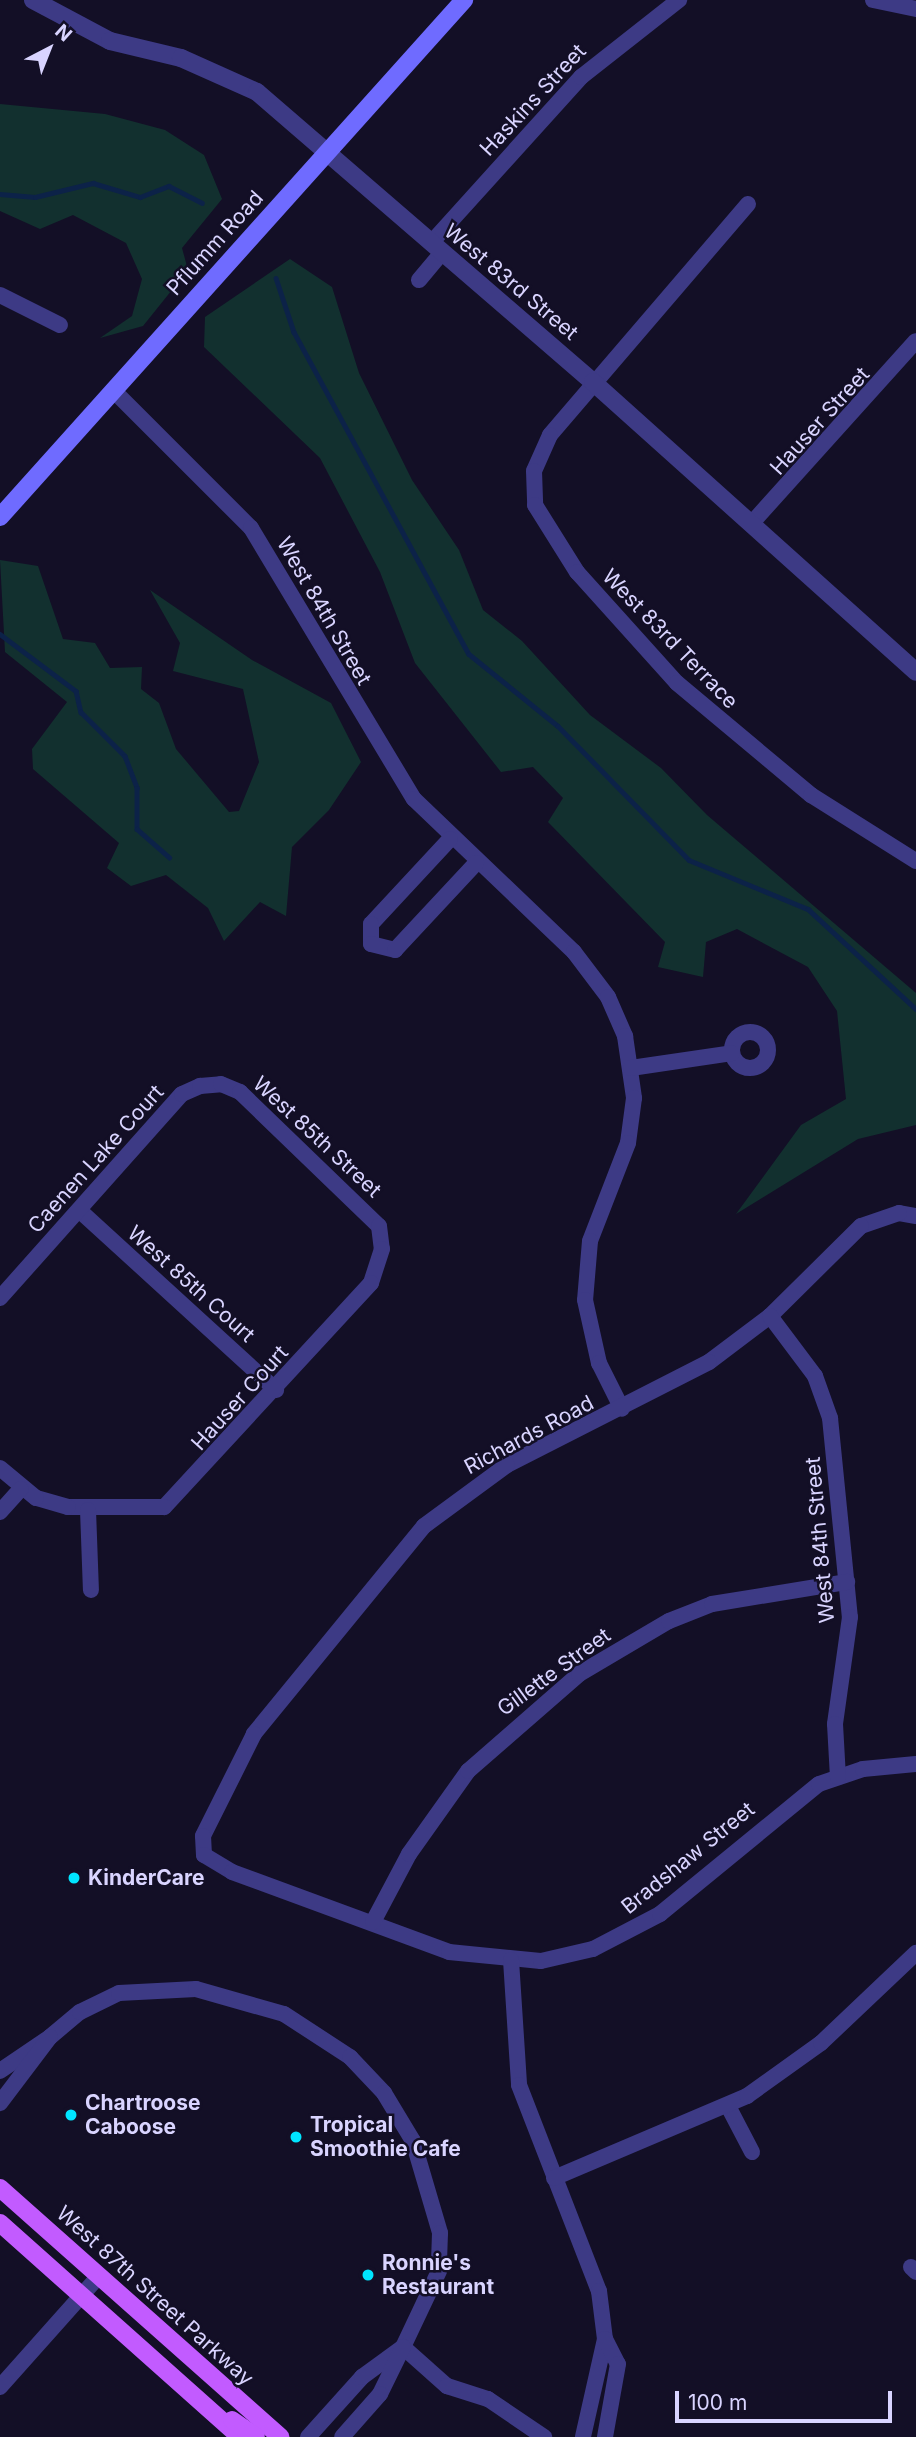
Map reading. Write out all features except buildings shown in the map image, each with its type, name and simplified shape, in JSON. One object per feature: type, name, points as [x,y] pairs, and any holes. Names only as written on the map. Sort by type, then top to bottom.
[{"type":"main road","name":"Pflumm Road","points":[[0,517],[464,0]]},
{"type":"main road","name":"West 87th Street Parkway","points":[[0,2188],[280,2437]]},
{"type":"main road","points":[[0,2223],[240,2437]]},
{"type":"main road","points":[[212,2411],[256,2437]]},
{"type":"street","name":"West 83rd Street","points":[[33,0],[110,41],[223,74],[257,92],[593,382],[914,667]]},
{"type":"street","name":"Haskins Street","points":[[419,280],[436,248],[580,77],[679,0]]},
{"type":"street","points":[[873,0],[916,9]]},
{"type":"street","name":"West 83rd Terrace","points":[[748,204],[683,287],[593,382],[550,435],[534,471],[534,505],[549,536],[605,607],[714,717],[811,795],[916,861]]},
{"type":"street","points":[[0,295],[60,325]]},
{"type":"street","name":"Hauser Street","points":[[751,524],[916,341]]},
{"type":"street","name":"West 84th Street","points":[[113,390],[251,528],[300,603],[396,775],[450,839],[591,971],[621,1023],[631,1068],[628,1143],[585,1272],[590,1332],[622,1409]]},
{"type":"street","points":[[450,839],[371,924],[371,944],[395,950],[476,863]]},
{"type":"street","points":[[631,1068],[732,1053]]},
{"type":"street","name":"West 85th Street","points":[[200,1086],[221,1084],[240,1092],[363,1204],[379,1226],[382,1249]]},
{"type":"street","name":"Caenen Lake Court","points":[[0,1298],[182,1094],[200,1086]]},
{"type":"street","name":"West 85th Court","points":[[79,1210],[276,1390]]},
{"type":"street","name":"Richards Road","points":[[204,1855],[203,1836],[254,1734],[392,1558],[460,1496],[709,1362],[770,1316],[861,1226],[899,1213],[916,1216]]},
{"type":"street","name":"Hauser Court","points":[[21,1489],[88,1510],[164,1507],[276,1390],[371,1283],[382,1249]]},
{"type":"street","name":"West 84th Street","points":[[770,1316],[826,1398],[847,1582],[849,1630],[835,1724],[838,1777]]},
{"type":"street","points":[[0,1468],[21,1489],[0,1512]]},
{"type":"street","points":[[88,1510],[91,1590]]},
{"type":"street","name":"Gillette Street","points":[[373,1922],[409,1854],[468,1771],[579,1674],[669,1621],[712,1604],[847,1582]]},
{"type":"street","name":"Bradshaw Street","points":[[204,1855],[232,1872],[449,1952],[511,1960],[562,1958],[628,1934],[790,1802],[838,1777],[916,1764]]},
{"type":"street","points":[[554,2178],[728,2106],[821,2043],[916,1953]]},
{"type":"street","points":[[511,1960],[519,2085],[554,2178],[590,2259],[605,2339],[618,2364],[605,2437]]},
{"type":"street","points":[[0,2071],[80,2012],[119,1993],[196,1989],[284,2014],[350,2057],[384,2093],[413,2141],[440,2233],[439,2271],[380,2394],[342,2437]]},
{"type":"street","points":[[0,2104],[50,2036]]},
{"type":"street","points":[[728,2106],[752,2152]]},
{"type":"street","points":[[0,2386],[98,2277]]},
{"type":"street","points":[[583,2437],[605,2339]]},
{"type":"street","points":[[308,2437],[362,2377],[403,2347]]},
{"type":"street","points":[[403,2347],[447,2386],[488,2399],[544,2437]]},
{"type":"green space","points":[[0,104],[105,114],[165,130],[204,155],[222,199],[182,248],[188,270],[143,326],[100,338],[132,316],[142,279],[126,243],[73,215],[40,229],[0,211]]},
{"type":"green space","points":[[290,259],[332,287],[359,373],[412,480],[459,550],[483,610],[522,641],[590,715],[661,768],[707,815],[916,993],[916,1125],[858,1139],[736,1214],[801,1125],[846,1099],[837,1011],[808,967],[737,929],[706,942],[703,977],[658,967],[665,942],[548,822],[563,798],[533,767],[501,772],[415,663],[380,572],[320,458],[204,347],[205,317]]},
{"type":"green space","points":[[0,560],[38,566],[63,639],[95,643],[110,668],[142,667],[141,689],[159,703],[176,749],[229,812],[239,811],[259,762],[243,689],[173,671],[180,643],[150,590],[252,660],[331,703],[361,762],[329,810],[292,847],[286,916],[260,902],[224,941],[208,908],[166,875],[131,886],[107,868],[119,843],[33,769],[32,749],[67,702],[5,652]]},
{"type":"waterway","points":[[0,194],[35,197],[93,183],[140,197],[169,186],[202,203]]},
{"type":"waterway","points":[[276,278],[294,332],[469,654],[558,726],[689,860],[808,909],[916,1009]]},
{"type":"waterway","points":[[0,634],[76,691],[81,712],[125,756],[137,788],[137,829],[169,857]]},
{"type":"place","name":"KinderCare","points":[[74,1878]]},
{"type":"place","name":"Chartroose Caboose","points":[[71,2115]]},
{"type":"place","name":"Tropical Smoothie Cafe","points":[[296,2137]]},
{"type":"place","name":"Ronnie's Restaurant","points":[[368,2275]]}]
